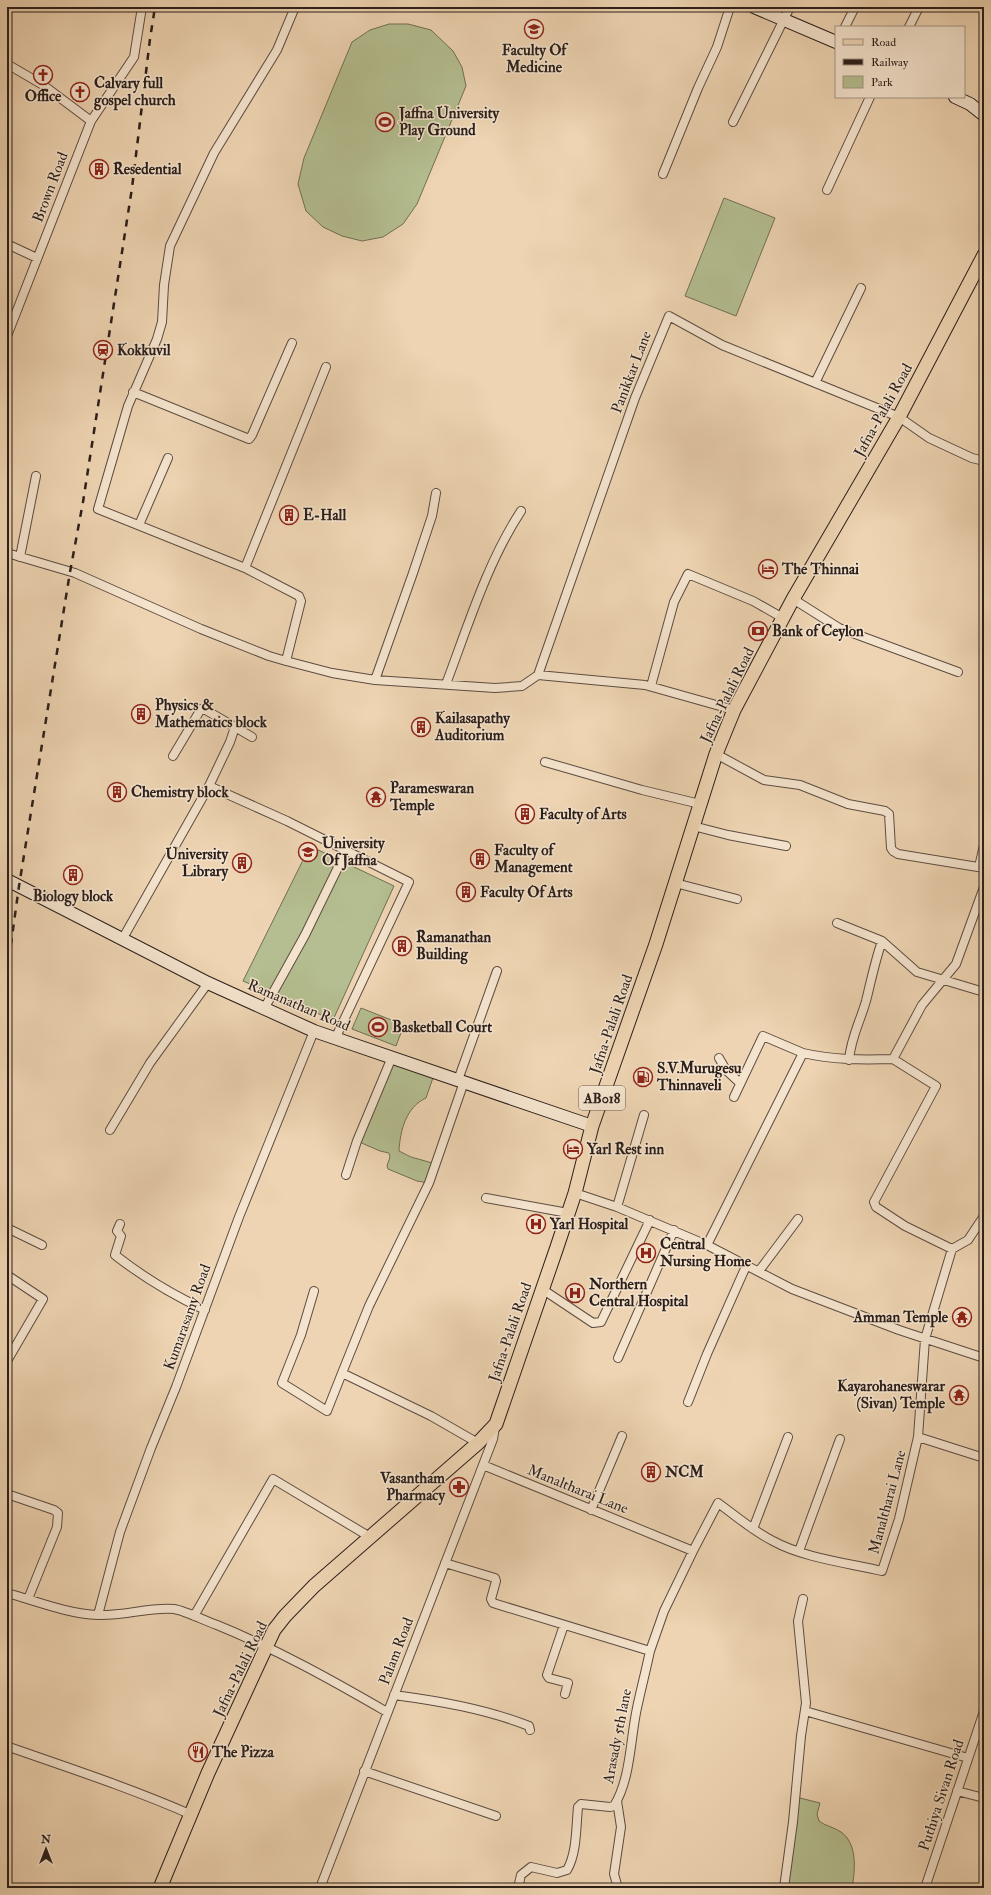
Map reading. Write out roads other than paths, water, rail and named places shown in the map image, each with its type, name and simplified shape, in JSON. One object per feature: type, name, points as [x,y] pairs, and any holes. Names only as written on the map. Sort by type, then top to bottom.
[{"type":"main road","points":[[754,7],[835,42]]},
{"type":"main road","points":[[957,98],[970,104],[984,115]]},
{"type":"main road","name":"Jafna-Palali Road","points":[[160,1888],[192,1815],[208,1773],[274,1630],[285,1616],[314,1586],[478,1443],[496,1424],[575,1193],[592,1126],[653,951],[716,754],[734,710],[793,599],[899,417],[984,255]]},
{"type":"main road","name":"Ramanathan Road","points":[[8,884],[123,938],[208,983],[264,1010],[314,1031],[461,1081],[557,1116],[592,1126]]},
{"type":"street","name":"Brown Road","points":[[7,336],[91,121],[134,56],[142,7]]},
{"type":"street","points":[[286,661],[301,601],[299,596],[245,568],[98,509],[133,392],[157,339],[162,322],[164,285],[170,246],[214,153],[277,50],[295,7]]},
{"type":"street","points":[[663,174],[698,88],[717,47],[730,7]]},
{"type":"street","points":[[733,122],[790,7]]},
{"type":"street","points":[[846,26],[855,7]]},
{"type":"street","points":[[910,26],[919,7]]},
{"type":"street","points":[[7,64],[43,85],[91,121]]},
{"type":"street","points":[[827,190],[870,98]]},
{"type":"street","points":[[7,244],[37,258]]},
{"type":"street","points":[[815,382],[861,288]]},
{"type":"street","name":"Panikkar Lane","points":[[538,675],[635,398],[669,316],[722,345],[899,417],[929,438],[972,458],[984,461]]},
{"type":"street","points":[[133,392],[249,439],[252,436],[292,343]]},
{"type":"street","points":[[245,568],[326,367]]},
{"type":"street","points":[[139,525],[168,458]]},
{"type":"street","points":[[20,558],[36,476]]},
{"type":"street","points":[[375,680],[432,516],[436,493]]},
{"type":"street","points":[[446,684],[485,584],[510,528],[521,511]]},
{"type":"street","points":[[7,553],[75,574],[201,629],[269,656],[332,673],[375,680],[495,688],[522,686],[538,675],[651,686],[734,710]]},
{"type":"street","points":[[651,686],[674,602],[688,574],[753,601],[783,618]]},
{"type":"street","points":[[793,599],[839,628],[958,672]]},
{"type":"street","points":[[173,756],[201,709],[204,709],[235,726],[252,737]]},
{"type":"street","points":[[123,938],[209,786],[230,742],[235,726]]},
{"type":"street","points":[[716,754],[764,780],[800,785],[848,804],[885,811],[889,814],[891,848],[898,854],[982,867],[984,846]]},
{"type":"street","points":[[545,762],[642,790],[700,804]]},
{"type":"street","points":[[209,786],[287,821],[409,882],[335,1039]]},
{"type":"street","points":[[693,826],[728,835],[786,846]]},
{"type":"street","points":[[264,1010],[305,935],[346,851]]},
{"type":"street","points":[[675,883],[737,899]]},
{"type":"street","points":[[894,1059],[922,1005],[956,964],[984,887]]},
{"type":"street","points":[[837,923],[882,941],[917,972],[984,992]]},
{"type":"street","points":[[849,1060],[850,1047],[865,1002],[882,941]]},
{"type":"street","points":[[314,1291],[301,1335],[282,1383],[327,1411],[370,1306],[428,1183],[497,971]]},
{"type":"street","points":[[110,1130],[150,1063],[208,983]]},
{"type":"street","name":"Kumarasamy Road","points":[[98,1615],[120,1532],[205,1310],[238,1217],[314,1031]]},
{"type":"street","points":[[734,1097],[763,1036],[803,1053],[823,1058],[849,1060],[894,1059],[936,1086],[874,1202],[876,1207],[905,1226],[952,1249],[968,1240],[984,1216]]},
{"type":"street","points":[[707,1245],[803,1053]]},
{"type":"street","points":[[346,1176],[357,1141],[392,1057]]},
{"type":"street","points":[[720,1058],[726,1070],[740,1083]]},
{"type":"street","points":[[617,1207],[644,1114]]},
{"type":"street","points":[[575,1193],[617,1207],[674,1230],[747,1264],[792,1289],[894,1329],[984,1358]]},
{"type":"street","points":[[486,1198],[508,1203],[568,1212]]},
{"type":"street","points":[[759,1271],[798,1219]]},
{"type":"street","points":[[542,1289],[594,1323],[601,1322],[650,1220]]},
{"type":"street","points":[[120,1224],[117,1231],[120,1236],[115,1255],[163,1289],[205,1310]]},
{"type":"street","points":[[7,1228],[42,1245]]},
{"type":"street","points":[[618,1358],[674,1230]]},
{"type":"street","name":"Manaltharai Lane","points":[[483,1465],[693,1551],[718,1503],[752,1529],[773,1542],[799,1551],[882,1571],[899,1519],[918,1436],[925,1339],[952,1249]]},
{"type":"street","points":[[688,1402],[707,1354],[747,1264]]},
{"type":"street","points":[[7,1275],[43,1299],[7,1361]]},
{"type":"street","points":[[342,1373],[431,1416],[478,1443]]},
{"type":"street","name":"Palam Road","points":[[320,1888],[493,1439],[496,1424]]},
{"type":"street","points":[[591,1510],[622,1436]]},
{"type":"street","points":[[918,1436],[984,1458]]},
{"type":"street","points":[[752,1529],[788,1437]]},
{"type":"street","points":[[799,1551],[840,1439]]},
{"type":"street","points":[[194,1616],[272,1479],[370,1537]]},
{"type":"street","points":[[7,1494],[54,1510],[58,1513],[57,1527],[28,1599]]},
{"type":"street","name":"Arasady 5th lane","points":[[518,1888],[521,1875],[531,1867],[557,1873],[566,1870],[570,1864],[578,1807],[581,1804],[610,1807],[614,1806],[617,1801],[624,1785],[637,1708],[650,1651],[664,1611],[693,1551]]},
{"type":"street","points":[[445,1563],[495,1578],[496,1582],[491,1599],[493,1603],[650,1651]]},
{"type":"street","points":[[7,1593],[73,1611],[98,1615],[124,1615],[153,1610],[175,1609],[267,1646],[307,1666],[387,1712]]},
{"type":"street","points":[[784,1888],[805,1711],[803,1662],[798,1621],[803,1599]]},
{"type":"street","points":[[564,1625],[547,1675],[549,1678],[568,1684],[565,1694]]},
{"type":"street","points":[[394,1695],[434,1700],[519,1722],[529,1726],[530,1730]]},
{"type":"street","points":[[805,1711],[968,1758]]},
{"type":"street","name":"Puthiya Sivan Road","points":[[925,1888],[984,1711]]},
{"type":"street","points":[[7,1749],[12,1748],[100,1777],[147,1795],[192,1815]]},
{"type":"street","points":[[364,1771],[496,1816]]},
{"type":"street","points":[[957,1791],[984,1798]]},
{"type":"street","points":[[617,1801],[621,1827],[614,1874],[618,1888]]},
{"type":"railway","points":[[7,973],[19,886],[70,572],[83,502],[132,188],[155,7]]},
{"type":"place","name":"Faculty Of Medicine","points":[[534,29]]},
{"type":"place","name":"Office","points":[[43,75]]},
{"type":"place","name":"Calvary full gospel church","points":[[80,92]]},
{"type":"place","name":"Jaffna University Play Ground","points":[[385,122]]},
{"type":"place","name":"Resedential","points":[[99,169]]},
{"type":"place","name":"Kokkuvil","points":[[103,350]]},
{"type":"place","name":"E-Hall","points":[[289,515]]},
{"type":"place","name":"The Thinnai","points":[[768,569]]},
{"type":"place","name":"Bank of Ceylon","points":[[758,631]]},
{"type":"place","name":"Physics & Mathematics block","points":[[141,714]]},
{"type":"place","name":"Kailasapathy Auditorium","points":[[421,727]]},
{"type":"place","name":"Chemistry block","points":[[117,792]]},
{"type":"place","name":"Parameswaran Temple","points":[[376,797]]},
{"type":"place","name":"Faculty of Arts","points":[[525,814]]},
{"type":"place","name":"University Of Jaffna","points":[[308,852]]},
{"type":"place","name":"Faculty of Management","points":[[480,859]]},
{"type":"place","name":"University Library","points":[[242,863]]},
{"type":"place","name":"Biology block","points":[[73,875]]},
{"type":"place","name":"Faculty Of Arts","points":[[466,892]]},
{"type":"place","name":"Ramanathan Building","points":[[402,946]]},
{"type":"place","name":"Basketball Court","points":[[378,1027]]},
{"type":"place","name":"S.V.Murugesu Thinnaveli","points":[[643,1077]]},
{"type":"place","name":"Yarl Rest inn","points":[[573,1149]]},
{"type":"place","name":"Yarl Hospital","points":[[536,1224]]},
{"type":"place","name":"Central Nursing Home","points":[[646,1253]]},
{"type":"place","name":"Northern Central Hospital","points":[[575,1293]]},
{"type":"place","name":"Amman Temple","points":[[962,1317]]},
{"type":"place","name":"Kayarohaneswarar (Sivan) Temple","points":[[959,1395]]},
{"type":"place","name":"NCM","points":[[651,1472]]},
{"type":"place","name":"Vasantham Pharmacy","points":[[459,1487]]},
{"type":"place","name":"The Pizza","points":[[198,1752]]}]
